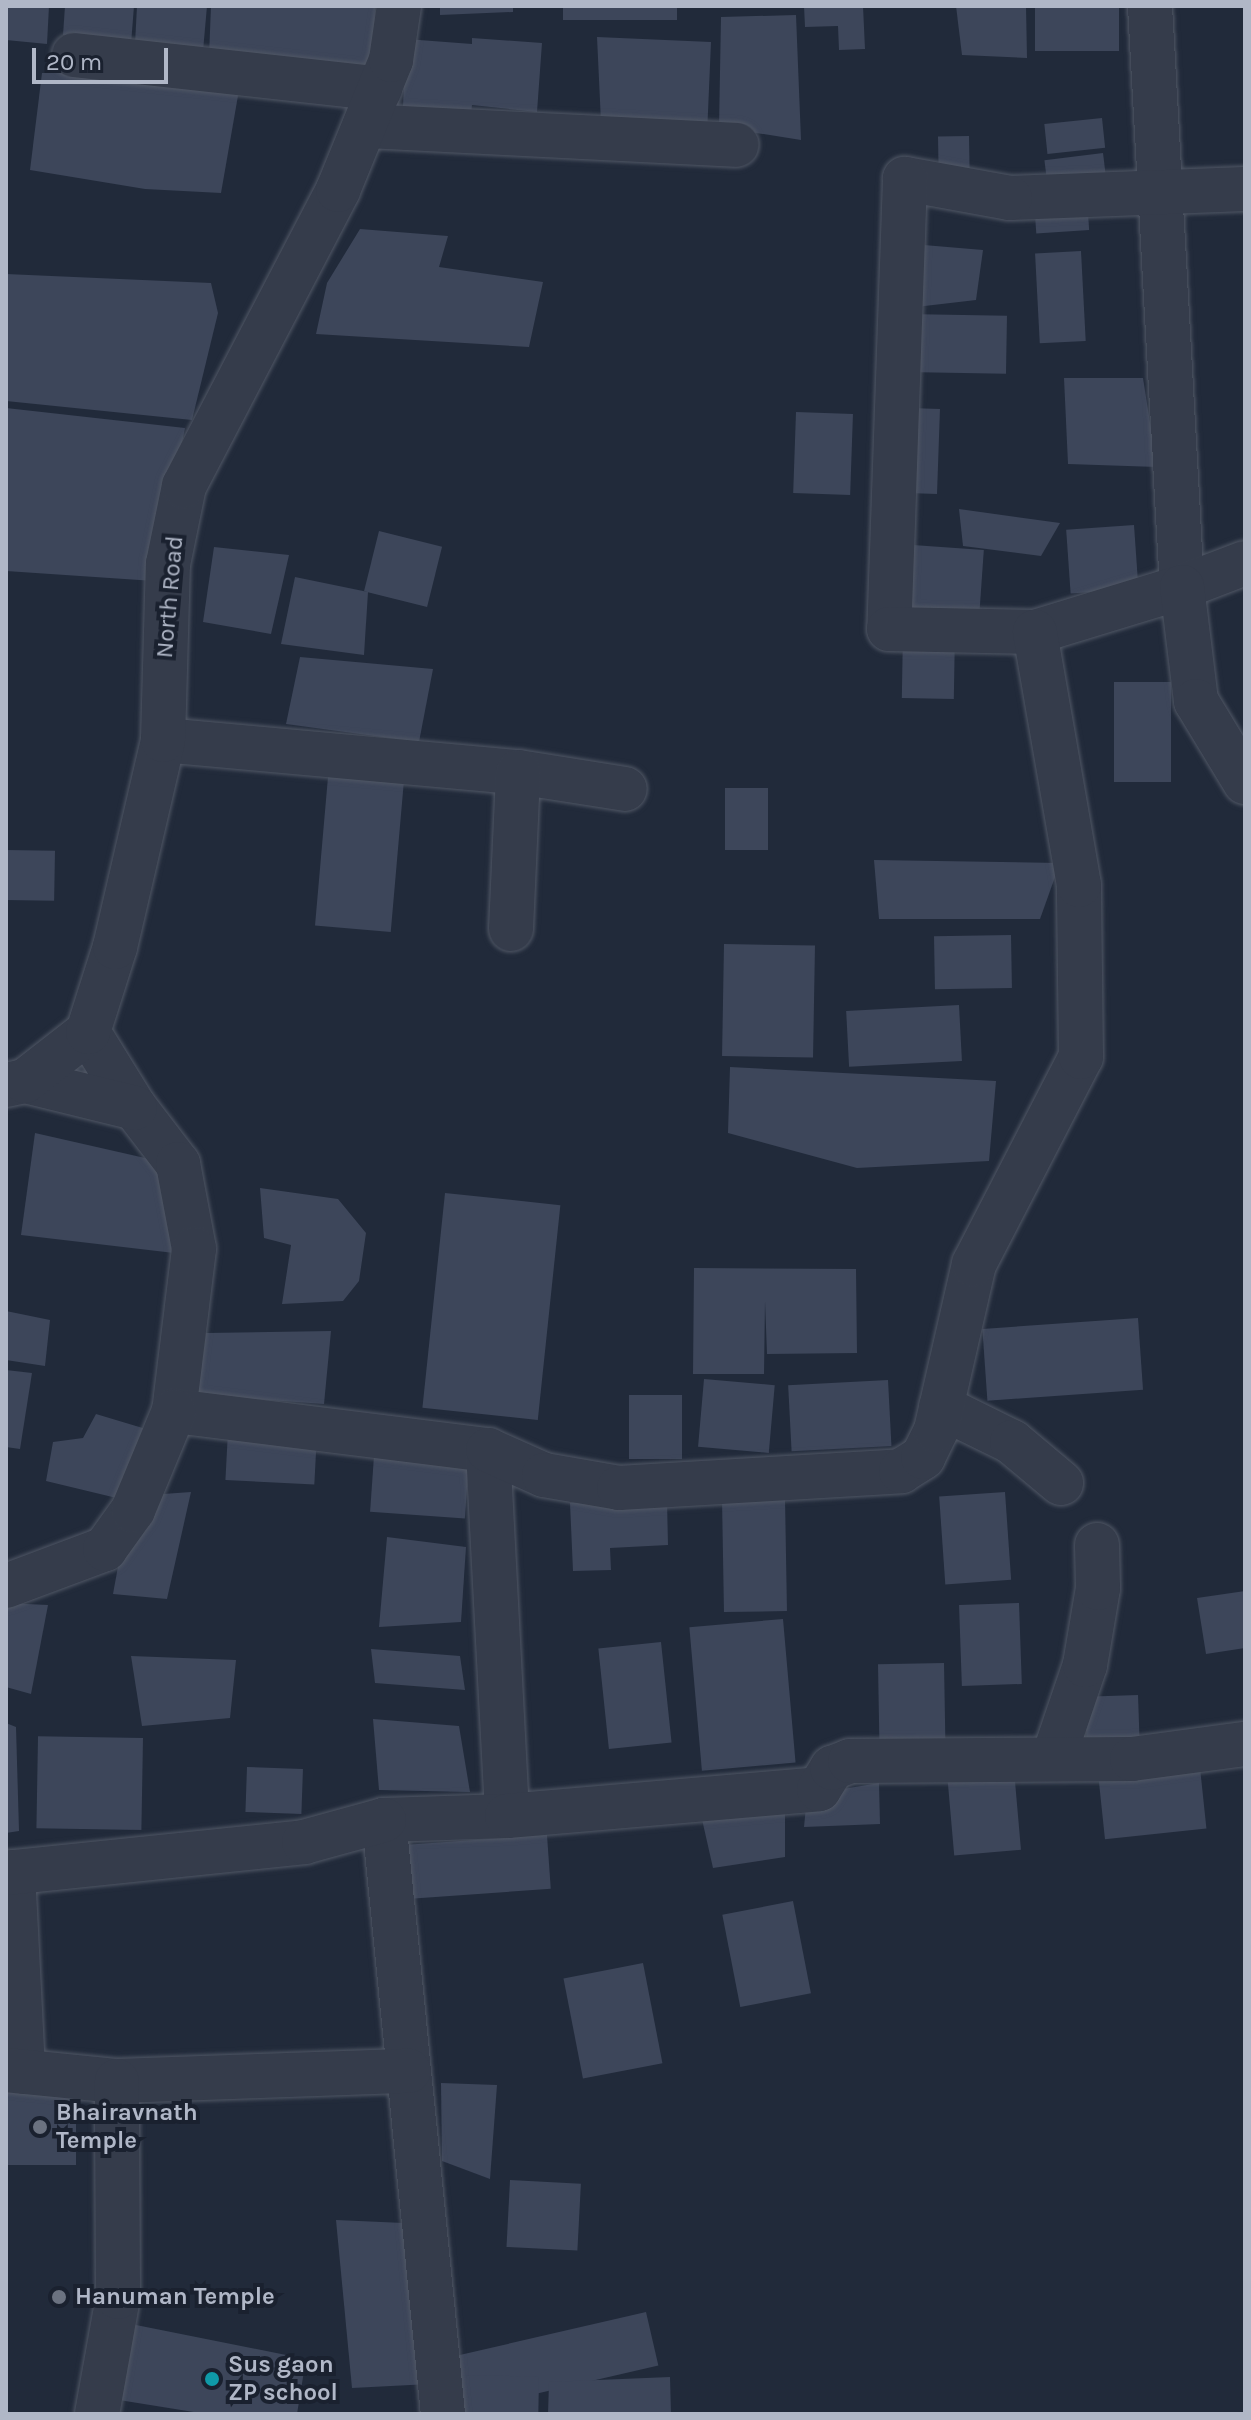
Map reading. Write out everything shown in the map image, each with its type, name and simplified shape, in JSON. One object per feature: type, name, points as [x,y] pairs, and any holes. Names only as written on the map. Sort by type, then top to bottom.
[{"type":"street","name":"North Road","points":[[88,1032],[115,947],[163,740],[168,564],[184,486],[338,190],[391,60],[399,6]]},
{"type":"street","points":[[1150,6],[1182,587],[1196,701],[1245,782]]},
{"type":"street","points":[[74,55],[372,107],[737,145]]},
{"type":"street","points":[[1245,189],[1010,198],[905,179],[889,629],[1035,632],[1182,587],[1245,563]]},
{"type":"street","points":[[174,1411],[488,1450],[544,1475],[619,1488],[901,1471],[914,1465],[931,1444],[974,1264],[1081,1057],[1079,885],[1035,632]]},
{"type":"street","points":[[163,740],[518,772],[625,789]]},
{"type":"street","points":[[511,929],[518,772]]},
{"type":"street","points":[[6,1586],[105,1549],[133,1510],[174,1411],[194,1249],[178,1164],[135,1108],[88,1032],[16,1083]]},
{"type":"street","points":[[16,1083],[135,1108]]},
{"type":"street","points":[[941,1407],[1012,1442],[1061,1483]]},
{"type":"street","points":[[488,1450],[507,1816]]},
{"type":"street","points":[[1053,1759],[1085,1665],[1098,1588],[1097,1545]]},
{"type":"street","points":[[409,2071],[117,2081],[14,2071],[10,1873],[304,1842],[384,1820],[507,1816],[819,1789],[832,1768],[850,1761],[1132,1759],[1245,1744]]},
{"type":"street","points":[[384,1820],[443,2414]]},
{"type":"street","points":[[97,2414],[118,2297],[117,2081]]},
{"type":"building","points":[[6,6],[49,6],[47,44],[6,40]]},
{"type":"building","points":[[65,6],[134,6],[131,44],[63,35]]},
{"type":"building","points":[[137,6],[207,6],[203,51],[135,44]]},
{"type":"building","points":[[211,6],[375,6],[373,79],[209,56]]},
{"type":"building","points":[[440,6],[513,6],[513,12],[440,15]]},
{"type":"building","points":[[563,6],[677,6],[677,20],[563,20]]},
{"type":"building","points":[[804,6],[863,6],[865,49],[839,50],[838,26],[805,27]]},
{"type":"building","points":[[956,6],[1026,6],[1027,58],[962,55]]},
{"type":"building","points":[[1035,6],[1119,6],[1119,51],[1035,51]]},
{"type":"building","points":[[796,15],[801,140],[719,127],[721,17]]},
{"type":"building","points":[[597,37],[711,42],[707,135],[601,122]]},
{"type":"building","points":[[472,38],[542,43],[537,112],[472,105],[471,114],[403,106],[406,39],[472,44]]},
{"type":"building","points":[[152,71],[239,90],[221,193],[145,189],[30,170],[42,73]]},
{"type":"building","points":[[1102,118],[1105,148],[1047,154],[1044,124]]},
{"type":"building","points":[[969,136],[970,183],[939,184],[938,137]]},
{"type":"building","points":[[1103,153],[1107,188],[1049,195],[1044,160]]},
{"type":"building","points":[[1087,199],[1089,230],[1036,234],[1034,203]]},
{"type":"building","points":[[360,229],[448,236],[439,267],[543,282],[529,347],[316,334],[327,283]]},
{"type":"building","points":[[912,244],[983,250],[976,300],[916,307]]},
{"type":"building","points":[[1081,251],[1086,341],[1040,343],[1035,253]]},
{"type":"building","points":[[6,274],[211,283],[218,313],[192,420],[6,401]]},
{"type":"building","points":[[906,314],[1007,316],[1006,374],[905,372]]},
{"type":"building","points":[[1064,378],[1143,378],[1157,467],[1068,464]]},
{"type":"building","points":[[6,408],[185,428],[154,581],[6,571]]},
{"type":"building","points":[[910,408],[940,409],[937,494],[907,493]]},
{"type":"building","points":[[796,412],[853,414],[850,495],[793,493]]},
{"type":"building","points":[[959,509],[1060,523],[1041,556],[963,546]]},
{"type":"building","points":[[1134,525],[1138,589],[1071,594],[1066,530]]},
{"type":"building","points":[[379,531],[442,547],[427,607],[364,591]]},
{"type":"building","points":[[913,545],[984,550],[979,613],[909,608]]},
{"type":"building","points":[[214,547],[289,555],[271,634],[203,622]]},
{"type":"building","points":[[295,577],[368,592],[364,655],[281,644]]},
{"type":"building","points":[[903,630],[955,631],[954,699],[902,698]]},
{"type":"building","points":[[300,657],[433,669],[419,742],[286,724]]},
{"type":"building","points":[[1114,682],[1171,682],[1171,782],[1114,782]]},
{"type":"building","points":[[328,777],[404,784],[391,932],[315,925]]},
{"type":"building","points":[[725,788],[768,788],[768,850],[725,850]]},
{"type":"building","points":[[6,850],[55,851],[54,901],[6,900]]},
{"type":"building","points":[[874,860],[1060,863],[1040,919],[879,919]]},
{"type":"building","points":[[1011,935],[1012,988],[935,989],[934,936]]},
{"type":"building","points":[[724,944],[815,946],[813,1058],[722,1056]]},
{"type":"building","points":[[959,1005],[962,1061],[849,1067],[846,1011]]},
{"type":"building","points":[[730,1067],[996,1081],[989,1161],[857,1168],[728,1133]]},
{"type":"building","points":[[35,1133],[167,1163],[174,1253],[21,1235]]},
{"type":"building","points":[[260,1188],[338,1199],[366,1233],[359,1281],[343,1301],[282,1304],[291,1245],[264,1238]]},
{"type":"building","points":[[445,1193],[560,1205],[538,1420],[422,1408]]},
{"type":"building","points":[[694,1268],[856,1269],[857,1353],[767,1354],[765,1301],[764,1374],[693,1374]]},
{"type":"building","points":[[6,1311],[50,1320],[45,1366],[6,1360]]},
{"type":"building","points":[[1138,1318],[1143,1390],[987,1401],[982,1329]]},
{"type":"building","points":[[331,1331],[324,1404],[198,1395],[206,1333]]},
{"type":"building","points":[[6,1370],[32,1373],[20,1449],[6,1447]]},
{"type":"building","points":[[704,1379],[775,1385],[769,1453],[698,1447]]},
{"type":"building","points":[[888,1380],[891,1446],[792,1451],[788,1385]]},
{"type":"building","points":[[629,1395],[682,1395],[682,1459],[629,1459]]},
{"type":"building","points":[[96,1414],[146,1429],[129,1501],[46,1481],[53,1442],[83,1438]]},
{"type":"building","points":[[228,1431],[317,1436],[314,1485],[225,1480]]},
{"type":"building","points":[[374,1456],[469,1463],[465,1518],[370,1512]]},
{"type":"building","points":[[191,1492],[167,1599],[113,1594],[126,1523],[149,1495]]},
{"type":"building","points":[[1005,1492],[1011,1580],[945,1584],[939,1497]]},
{"type":"building","points":[[785,1498],[787,1611],[724,1612],[722,1499]]},
{"type":"building","points":[[667,1500],[668,1545],[610,1548],[611,1570],[573,1571],[570,1503]]},
{"type":"building","points":[[387,1537],[466,1547],[461,1622],[379,1627]]},
{"type":"building","points":[[1245,1591],[1245,1648],[1206,1654],[1197,1598]]},
{"type":"building","points":[[6,1603],[48,1605],[31,1694],[6,1687]]},
{"type":"building","points":[[1019,1603],[1022,1684],[962,1686],[959,1605]]},
{"type":"building","points":[[783,1619],[796,1762],[702,1771],[689,1627]]},
{"type":"building","points":[[661,1642],[672,1742],[609,1749],[598,1649]]},
{"type":"building","points":[[371,1649],[460,1656],[465,1690],[375,1683]]},
{"type":"building","points":[[131,1656],[236,1660],[230,1718],[142,1726]]},
{"type":"building","points":[[944,1663],[945,1741],[879,1742],[878,1664]]},
{"type":"building","points":[[1138,1695],[1140,1746],[1087,1748],[1085,1697]]},
{"type":"building","points":[[373,1719],[459,1726],[470,1792],[379,1790]]},
{"type":"building","points":[[6,1723],[16,1727],[19,1831],[6,1833]]},
{"type":"building","points":[[38,1736],[143,1738],[141,1830],[36,1828]]},
{"type":"building","points":[[1199,1758],[1206,1829],[1105,1839],[1098,1769]]},
{"type":"building","points":[[247,1767],[303,1769],[301,1814],[245,1812]]},
{"type":"building","points":[[1014,1770],[1021,1850],[954,1856],[947,1776]]},
{"type":"building","points":[[879,1783],[880,1824],[804,1827],[807,1795]]},
{"type":"building","points":[[785,1805],[785,1857],[713,1868],[699,1806]]},
{"type":"building","points":[[547,1835],[551,1889],[407,1899],[403,1845]]},
{"type":"building","points":[[793,1901],[811,1993],[740,2007],[722,1915]]},
{"type":"building","points":[[643,1963],[662,2063],[583,2079],[563,1978]]},
{"type":"building","points":[[441,2083],[497,2085],[490,2179],[442,2161]]},
{"type":"building","name":"Bhairavnath Temple","points":[[6,2089],[76,2089],[76,2165],[6,2165]]},
{"type":"building","points":[[510,2180],[581,2184],[577,2251],[506,2247]]},
{"type":"building","points":[[336,2220],[404,2223],[430,2384],[352,2388]]},
{"type":"building","points":[[646,2312],[658,2366],[464,2410],[452,2357]]},
{"type":"building","name":"Sus gaon ZP school","points":[[131,2324],[306,2359],[297,2414],[206,2414],[119,2400]]},
{"type":"building","points":[[454,2375],[539,2376],[538,2414],[453,2414]]},
{"type":"building","points":[[670,2377],[671,2414],[548,2414],[549,2382]]},
{"type":"place","name":"Bhairavnath Temple","points":[[40,2127]]},
{"type":"place","name":"Hanuman Temple","points":[[59,2297]]},
{"type":"place","name":"Sus gaon ZP school","points":[[212,2379]]}]
